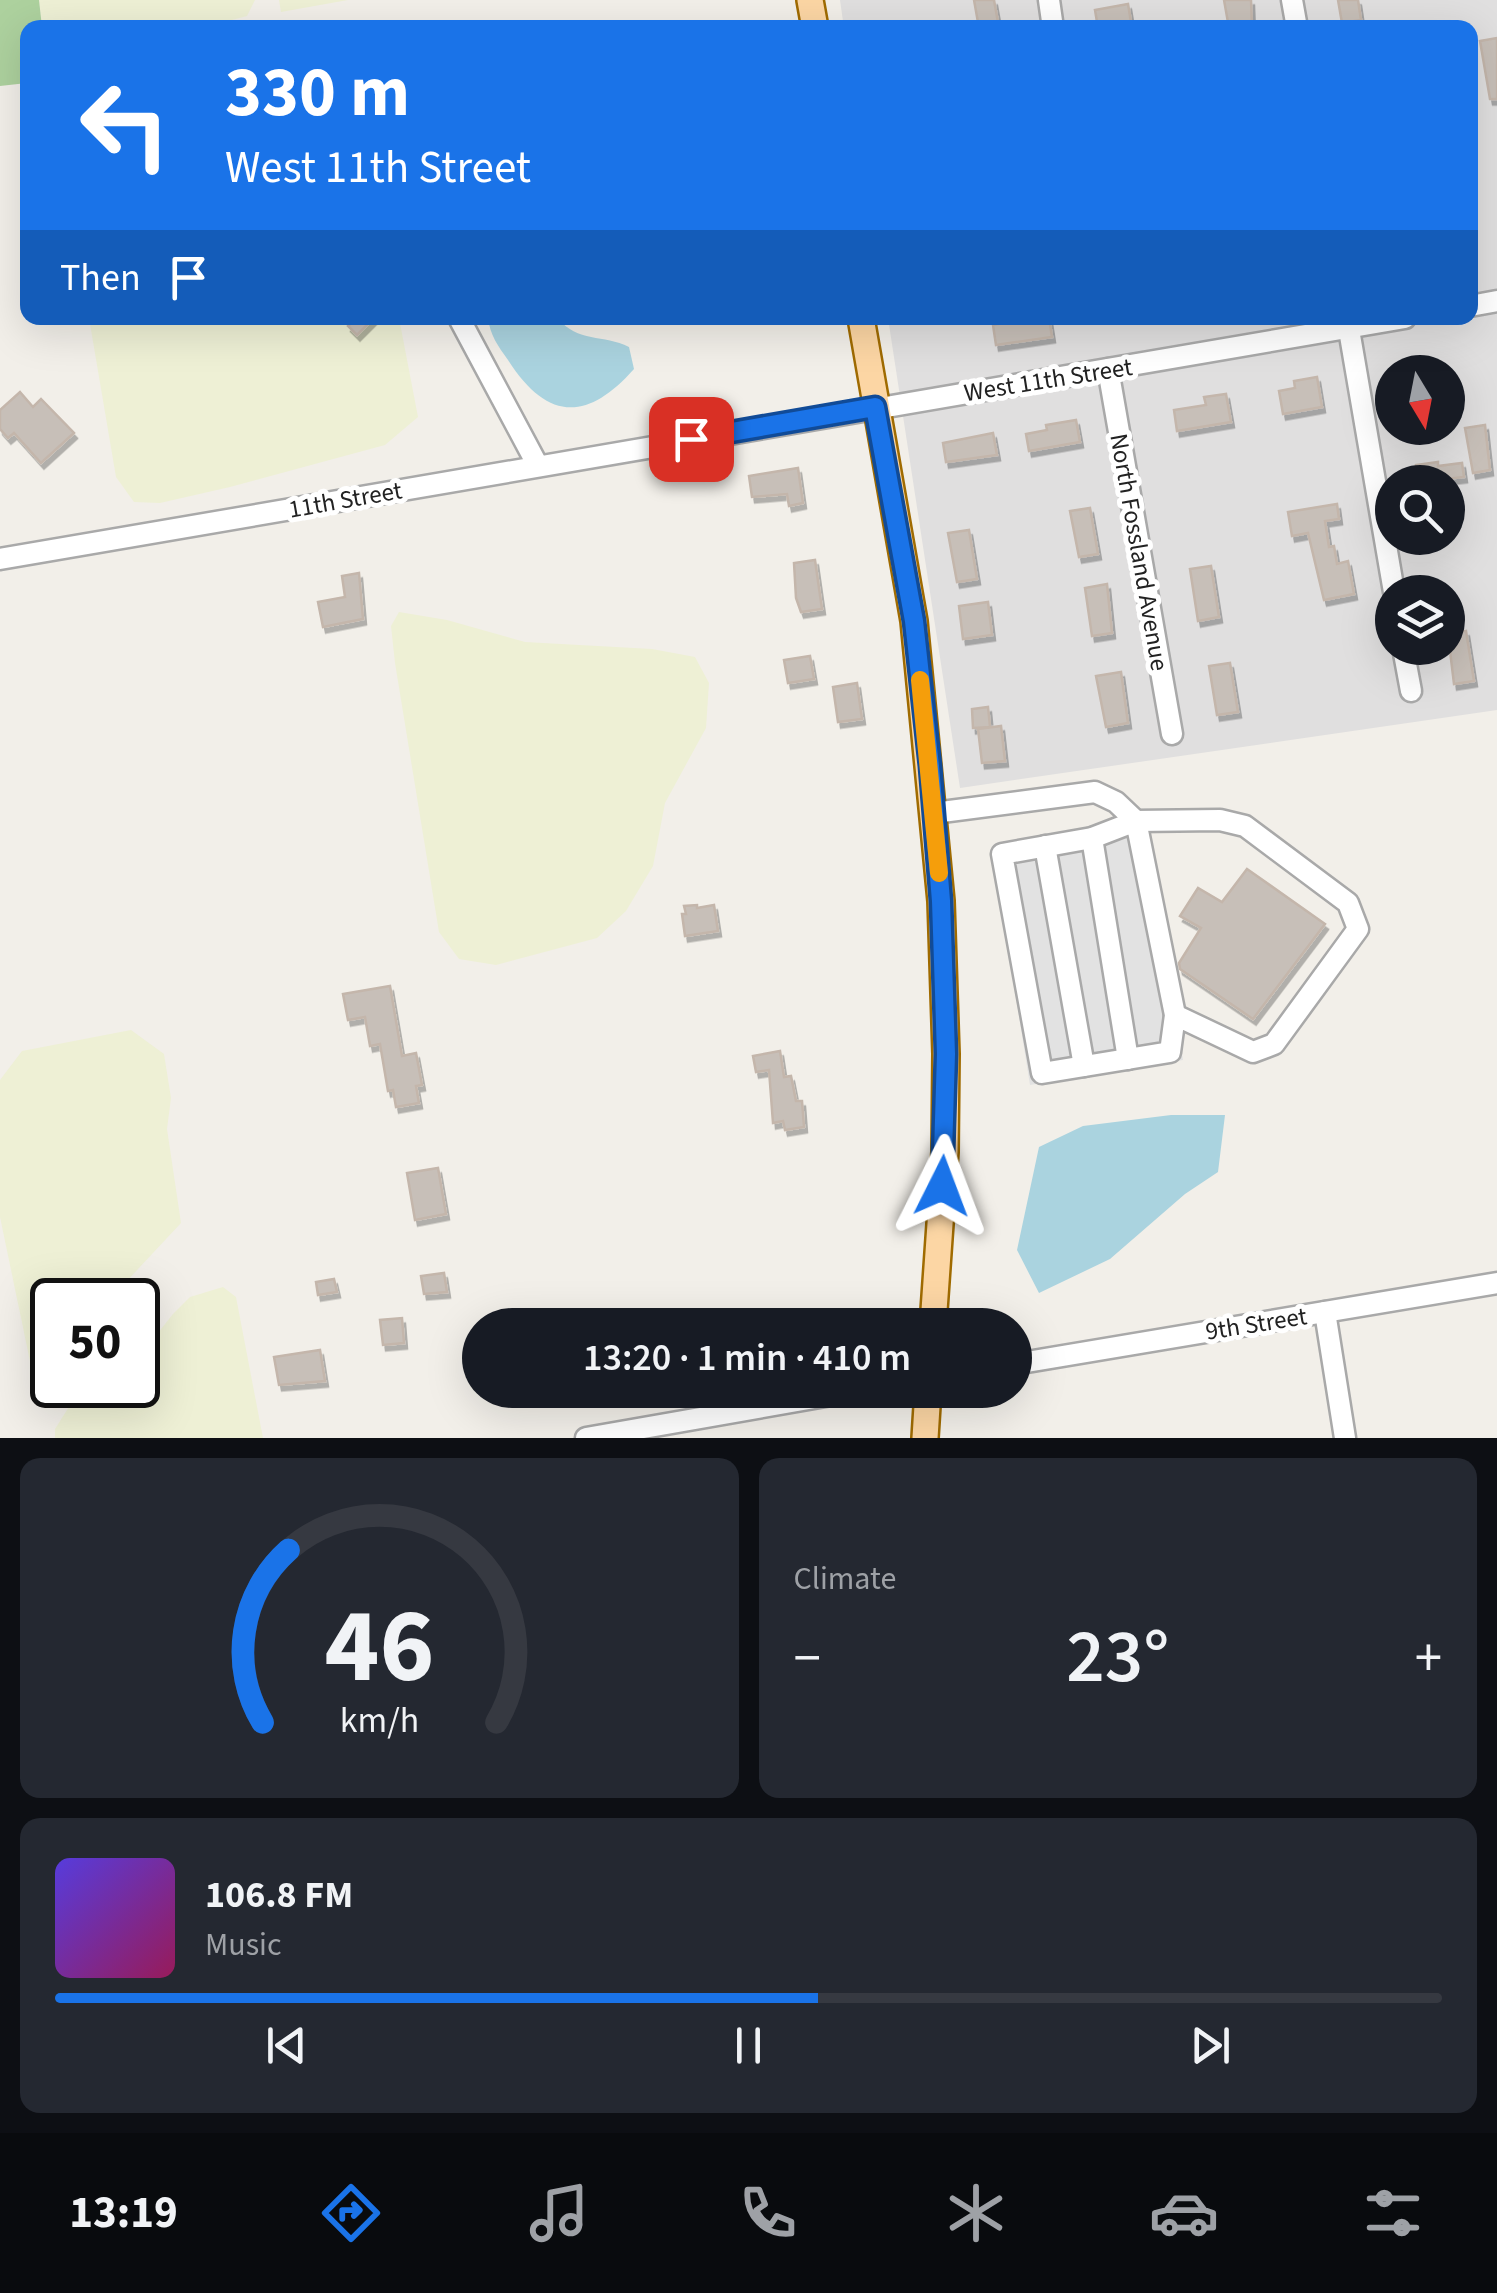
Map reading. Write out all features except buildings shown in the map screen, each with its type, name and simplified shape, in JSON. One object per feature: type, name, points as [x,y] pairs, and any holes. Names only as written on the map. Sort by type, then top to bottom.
[{"type":"main road","points":[[862,325],[914,621],[941,901],[945,1152],[934,1308]]},
{"type":"main road","points":[[925,1438],[927,1408]]},
{"type":"street","points":[[463,325],[538,466]]},
{"type":"street","name":"West 11th Street","points":[[691,439],[1108,370],[1333,325]]},
{"type":"street","points":[[1349,325],[1391,575]]},
{"type":"street","name":"North Fossland Avenue","points":[[1108,370],[1172,734]]},
{"type":"street","name":"11th Street","points":[[0,560],[691,439]]},
{"type":"street","points":[[1407,665],[1411,691]]},
{"type":"street","points":[[934,813],[1095,792],[1116,802],[1136,821],[1175,1015],[1170,1052],[1042,1074],[1002,854],[1092,838],[1136,821],[1220,820],[1246,826],[1348,904],[1358,929],[1274,1044],[1252,1052],[1175,1015]]},
{"type":"street","points":[[1092,838],[1128,1059]]},
{"type":"street","points":[[1046,846],[1084,1066]]},
{"type":"street","name":"9th Street","points":[[1032,1361],[1497,1283]]},
{"type":"street","points":[[1325,1312],[1345,1438]]},
{"type":"street","points":[[586,1438],[757,1408]]},
{"type":"shaded area","points":[[840,0],[1497,0],[1497,710],[960,788],[889,325],[1478,325],[1478,20],[843,20]]},
{"type":"shaded area","points":[[1143,829],[1183,1060],[1030,1085],[993,854]]},
{"type":"green space","points":[[0,0],[39,0],[41,20],[20,20],[20,84],[0,86]]},
{"type":"green space","points":[[39,0],[255,0],[247,16],[232,20],[41,20]]},
{"type":"green space","points":[[279,0],[348,0],[281,12]]},
{"type":"green space","points":[[90,325],[400,325],[418,417],[385,445],[160,503],[134,502],[116,477]]},
{"type":"green space","points":[[399,612],[447,620],[525,642],[652,649],[695,657],[709,683],[706,728],[665,803],[653,866],[626,911],[597,938],[496,965],[459,959],[439,932],[395,663],[391,626]]},
{"type":"green space","points":[[131,1030],[164,1054],[171,1098],[167,1129],[181,1223],[130,1278],[30,1278],[30,1361],[0,1217],[0,1080],[22,1051]]},
{"type":"green space","points":[[223,1287],[236,1297],[263,1438],[55,1438],[55,1429],[68,1408],[160,1408],[160,1330],[190,1297]]},
{"type":"water","points":[[490,325],[564,325],[582,335],[629,347],[634,369],[600,399],[584,406],[553,404],[523,380]]},
{"type":"water","points":[[1171,1115],[1225,1115],[1218,1172],[1185,1194],[1110,1259],[1039,1293],[1017,1250],[1039,1147],[1083,1126]]},
{"type":"slow traffic","points":[[920,680],[939,873]]},
{"type":"route","points":[[691,439],[875,407],[914,621],[930,766],[941,901],[946,1054],[942,1186]]}]
